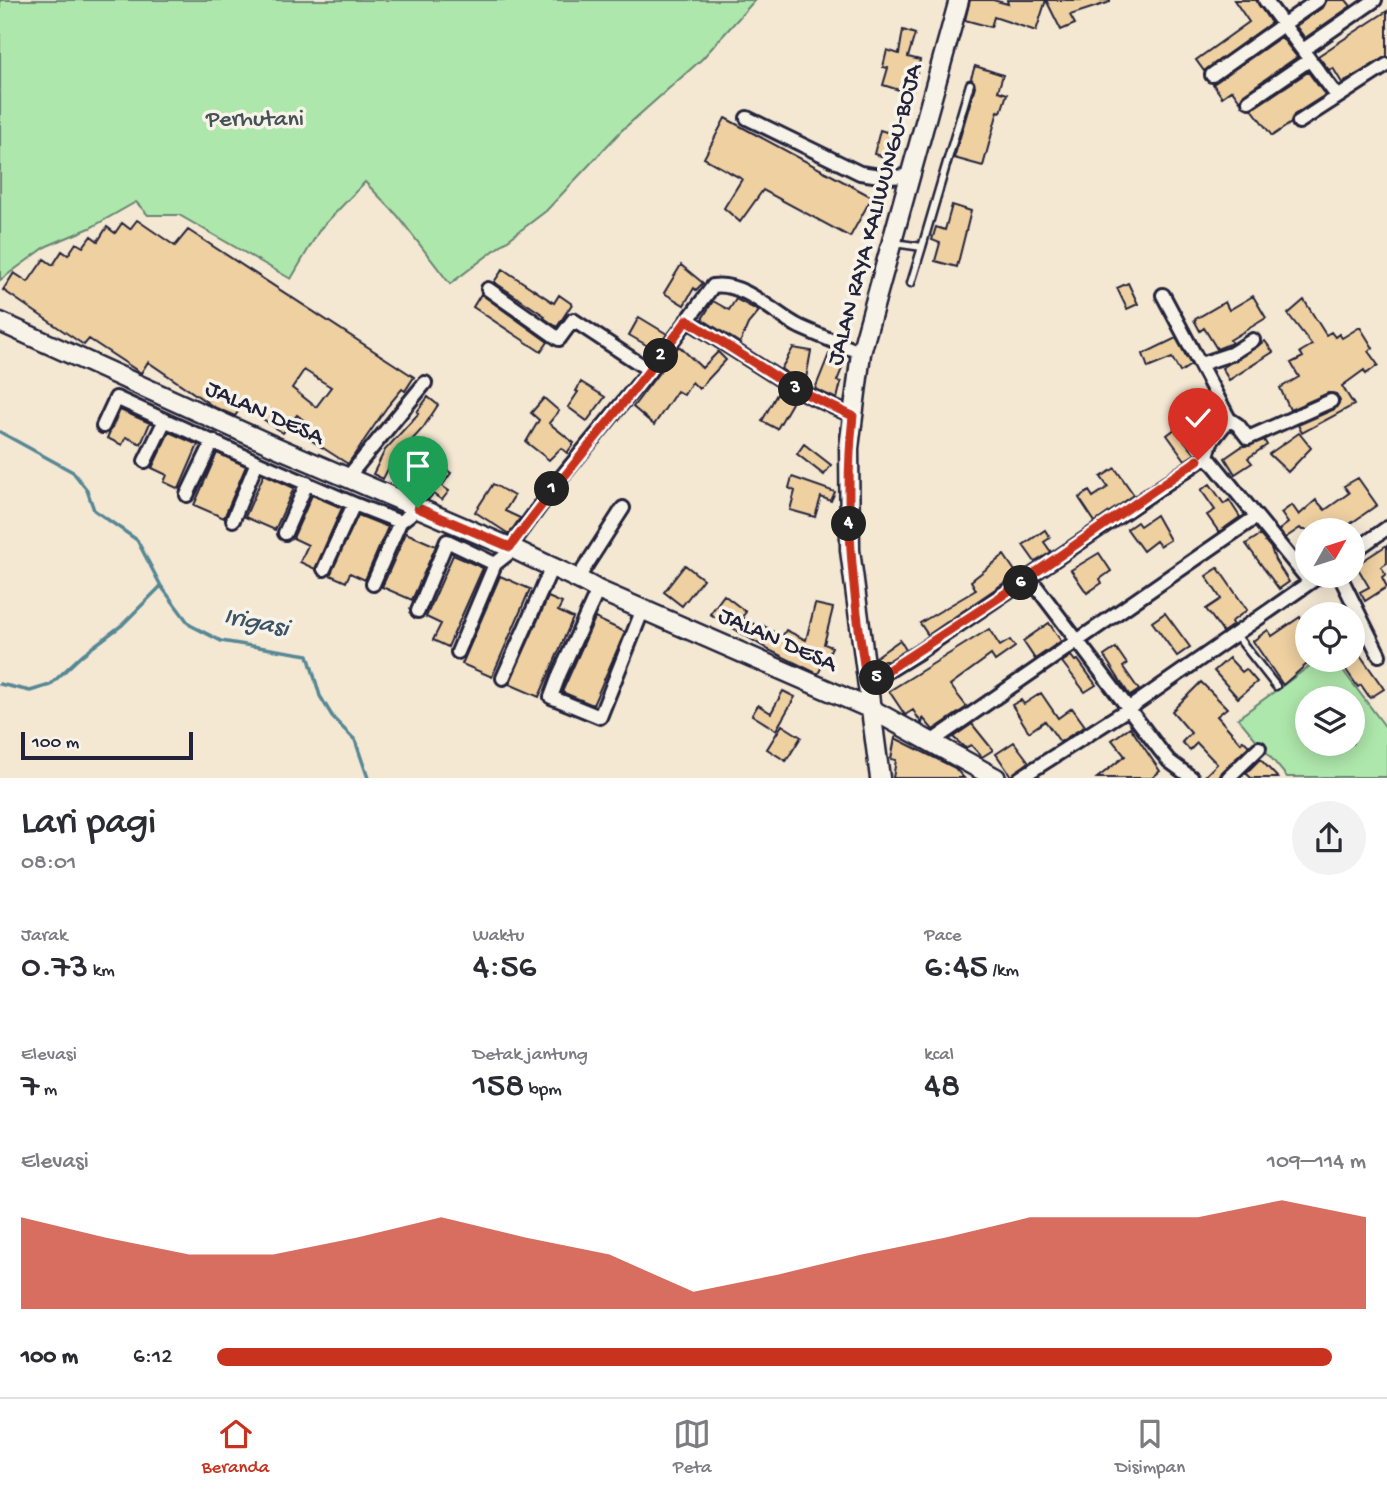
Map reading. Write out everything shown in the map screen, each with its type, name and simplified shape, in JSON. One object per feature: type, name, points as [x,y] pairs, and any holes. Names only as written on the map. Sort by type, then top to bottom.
[{"type":"street","name":"JALAN RAYA KALIWUNGU-BOJA","points":[[880,778],[850,550],[849,461],[853,416],[861,353],[958,0]]},
{"type":"street","points":[[1265,0],[1337,96]]},
{"type":"street","points":[[1212,75],[1318,0]]},
{"type":"street","points":[[1250,102],[1375,0]]},
{"type":"street","points":[[1299,122],[1387,65]]},
{"type":"street","points":[[747,118],[860,173],[887,177],[910,176]]},
{"type":"street","points":[[458,652],[495,564],[512,548],[559,480],[713,286],[722,284],[746,294],[798,326],[861,353]]},
{"type":"street","points":[[488,289],[559,339],[573,320],[649,369]]},
{"type":"street","points":[[1163,295],[1229,419],[1238,425],[1244,436],[1252,438],[1331,401]]},
{"type":"street","points":[[687,320],[797,390],[853,416]]},
{"type":"street","name":"JALAN DESA","points":[[0,322],[347,478],[512,548],[598,590],[871,709],[996,778]]},
{"type":"street","points":[[1201,364],[1231,355],[1253,340]]},
{"type":"street","points":[[118,374],[111,394],[116,398],[257,462],[400,522]]},
{"type":"street","points":[[347,478],[425,383]]},
{"type":"street","points":[[103,426],[116,398]]},
{"type":"street","points":[[145,461],[165,419]]},
{"type":"street","points":[[867,684],[919,652],[1206,456],[1211,442],[1229,419]]},
{"type":"street","points":[[187,495],[213,441]]},
{"type":"street","points":[[1206,456],[1256,517],[1295,558]]},
{"type":"street","points":[[233,520],[257,462]]},
{"type":"street","points":[[285,533],[307,483]]},
{"type":"street","points":[[324,569],[354,504]]},
{"type":"street","points":[[373,584],[400,522],[418,508]]},
{"type":"street","points":[[578,578],[623,508]]},
{"type":"street","points":[[931,742],[1256,517]]},
{"type":"street","points":[[1365,544],[1387,528]]},
{"type":"street","points":[[418,611],[447,541],[495,564]]},
{"type":"street","points":[[503,678],[551,569]]},
{"type":"street","points":[[1030,577],[1169,761],[1192,778]]},
{"type":"street","points":[[1020,778],[1128,709],[1302,588]]},
{"type":"street","points":[[1346,588],[1379,655]]},
{"type":"street","points":[[598,590],[551,698],[600,717],[643,609]]},
{"type":"street","points":[[1228,778],[1259,748]]},
{"type":"lane","points":[[911,283],[970,84]]},
{"type":"lane","points":[[892,243],[922,247]]},
{"type":"lane","points":[[1235,635],[1276,686]]},
{"type":"green space","name":"Perhutani","points":[[0,0],[755,0],[702,59],[621,131],[546,211],[450,284],[397,215],[365,182],[320,229],[291,279],[179,215],[148,215],[136,202],[90,228],[47,246],[0,280]]},
{"type":"green space","points":[[1301,672],[1344,672],[1355,686],[1295,686],[1295,756],[1365,756],[1365,700],[1387,729],[1387,777],[1287,777],[1238,718]]},
{"type":"building","points":[[970,0],[993,0],[1008,4],[1007,0],[1046,0],[1036,31],[994,17],[991,27],[965,20]]},
{"type":"building","points":[[1046,0],[1110,2],[1070,15],[1075,24],[1061,30]]},
{"type":"building","points":[[1234,0],[1256,0],[1271,23],[1204,71],[1196,60],[1249,22]]},
{"type":"building","points":[[1327,0],[1346,0],[1351,6],[1305,38],[1296,26],[1323,7]]},
{"type":"building","points":[[1387,11],[1387,56],[1342,83],[1333,68],[1329,70],[1318,56]]},
{"type":"building","points":[[903,30],[915,34],[908,57],[920,60],[912,94],[883,85],[888,68],[883,67],[887,50],[899,54]]},
{"type":"building","points":[[1281,37],[1297,57],[1244,94],[1240,101],[1232,90],[1222,97],[1213,84]]},
{"type":"building","points":[[975,66],[1003,75],[998,91],[1007,94],[1001,112],[998,111],[983,166],[954,158],[975,86],[971,78]]},
{"type":"building","points":[[1308,72],[1325,95],[1294,115],[1291,123],[1272,136],[1252,109]]},
{"type":"building","points":[[725,118],[872,197],[850,237],[763,190],[740,222],[724,208],[742,179],[704,158]]},
{"type":"building","points":[[880,130],[899,136],[892,159],[874,154]]},
{"type":"building","points":[[952,205],[971,211],[957,267],[935,261],[940,243],[932,240],[936,227],[945,230]]},
{"type":"building","points":[[137,220],[175,246],[188,230],[414,377],[405,391],[402,389],[387,407],[348,464],[306,437],[312,427],[297,415],[283,433],[243,405],[235,416],[214,407],[148,362],[141,373],[89,339],[84,345],[3,290],[14,273],[28,282],[44,259],[53,265],[62,251],[68,255],[76,243],[83,247],[91,236],[98,241],[107,227],[115,233],[122,223],[130,229]],"holes":[[[304,370],[331,387],[316,407],[292,388]]]},
{"type":"building","points":[[681,265],[703,283],[696,290],[694,288],[684,305],[664,293]]},
{"type":"building","points":[[503,269],[554,303],[559,295],[572,304],[557,327],[494,282]]},
{"type":"building","points":[[1128,283],[1138,304],[1127,309],[1117,288]]},
{"type":"building","points":[[481,294],[548,342],[541,352],[473,307]]},
{"type":"building","points":[[1253,296],[1266,318],[1230,340],[1232,343],[1217,349],[1204,328],[1200,331],[1194,320],[1225,302],[1229,310]]},
{"type":"building","points":[[736,299],[759,311],[748,324],[740,343],[702,319],[713,301],[729,310]]},
{"type":"building","points":[[1304,300],[1326,335],[1331,332],[1335,337],[1339,334],[1342,338],[1360,327],[1373,348],[1368,351],[1378,365],[1366,374],[1364,370],[1342,386],[1354,405],[1302,433],[1298,425],[1335,409],[1340,401],[1336,394],[1328,393],[1290,410],[1280,388],[1299,377],[1291,363],[1303,357],[1300,352],[1312,345],[1288,314]]},
{"type":"building","points":[[639,317],[667,334],[655,350],[629,335]]},
{"type":"building","points":[[1176,338],[1191,365],[1180,372],[1172,358],[1148,368],[1143,354]]},
{"type":"building","points":[[1265,341],[1273,352],[1229,380],[1222,368]]},
{"type":"building","points":[[679,346],[702,368],[718,352],[726,360],[699,389],[692,382],[684,395],[677,391],[654,425],[633,407]]},
{"type":"building","points":[[793,348],[811,351],[805,384],[781,369]]},
{"type":"building","points":[[829,354],[845,361],[837,381],[841,382],[837,399],[815,389]]},
{"type":"building","points":[[581,382],[605,397],[587,421],[568,407]]},
{"type":"building","points":[[777,394],[792,403],[777,429],[762,421]]},
{"type":"building","points":[[428,397],[438,405],[423,428],[402,451],[399,447],[383,479],[373,474],[385,450],[419,413],[417,412]]},
{"type":"building","points":[[544,398],[559,411],[549,423],[574,443],[567,453],[561,448],[549,460],[526,442],[539,420],[531,413]]},
{"type":"building","points":[[120,410],[150,423],[141,444],[126,437],[122,445],[107,438]]},
{"type":"building","points":[[1175,429],[1195,454],[1185,460],[1167,435]]},
{"type":"building","points":[[169,432],[198,445],[179,489],[164,482],[167,475],[152,468]]},
{"type":"building","points":[[1299,433],[1311,448],[1288,472],[1269,454]]},
{"type":"building","points":[[1264,440],[1267,445],[1248,458],[1252,463],[1235,474],[1225,458],[1241,447]]},
{"type":"building","points":[[804,444],[831,465],[824,475],[797,454]]},
{"type":"building","points":[[217,453],[246,466],[224,518],[194,505]]},
{"type":"building","points":[[434,461],[451,473],[442,486],[449,491],[442,500],[433,494],[428,500],[418,495],[424,487],[418,483]]},
{"type":"building","points":[[1115,468],[1134,495],[1095,522],[1079,498],[1089,491],[1093,497],[1108,487],[1101,477]]},
{"type":"building","points":[[264,474],[294,488],[275,530],[245,517]]},
{"type":"building","points":[[792,477],[835,492],[831,501],[821,497],[815,517],[790,510],[795,491],[789,488]]},
{"type":"building","points":[[1358,478],[1377,505],[1359,518],[1295,518],[1295,531],[1285,538],[1279,530],[1288,523],[1281,513],[1292,505],[1299,515],[1316,500],[1325,510],[1349,493],[1344,486]]},
{"type":"building","points":[[493,484],[514,496],[505,511],[520,518],[509,534],[475,512]]},
{"type":"building","points":[[1210,484],[1224,504],[1229,500],[1240,517],[1219,532],[1207,515],[1215,510],[1201,490]]},
{"type":"building","points":[[312,495],[342,508],[315,569],[300,562],[308,545],[293,538]]},
{"type":"building","points":[[358,515],[388,527],[365,580],[350,573],[346,582],[330,575]]},
{"type":"building","points":[[1156,515],[1170,540],[1160,546],[1156,541],[1143,551],[1127,529],[1137,522],[1140,526]]},
{"type":"building","points":[[1045,530],[1050,538],[1044,542],[1051,552],[1035,562],[1023,545]]},
{"type":"building","points":[[406,533],[436,546],[412,600],[382,587]]},
{"type":"building","points":[[1260,535],[1271,548],[1289,582],[1279,589],[1246,544]]},
{"type":"building","points":[[1387,545],[1387,563],[1381,567],[1386,574],[1382,577],[1387,587],[1365,601],[1360,592],[1369,587],[1365,580],[1365,559]]},
{"type":"building","points":[[1099,553],[1111,571],[1100,579],[1102,583],[1087,593],[1071,570]]},
{"type":"building","points":[[453,555],[483,568],[448,647],[433,640],[441,624],[426,617]]},
{"type":"building","points":[[1004,555],[1017,574],[928,635],[920,623],[976,590],[971,581]]},
{"type":"building","points":[[685,565],[703,579],[682,606],[664,592]]},
{"type":"building","points":[[1218,568],[1247,610],[1223,632],[1206,609],[1221,599],[1206,576]]},
{"type":"building","points":[[500,576],[530,589],[492,677],[462,664]]},
{"type":"building","points":[[724,595],[746,612],[742,617],[759,627],[761,624],[782,637],[786,630],[806,640],[815,604],[833,608],[824,644],[832,647],[818,674],[769,650],[710,614]]},
{"type":"building","points":[[548,597],[562,603],[558,611],[573,618],[539,697],[509,684]]},
{"type":"building","points":[[1165,613],[1190,647],[1177,656],[1152,622]]},
{"type":"building","points":[[595,618],[625,632],[593,705],[562,692]]},
{"type":"building","points":[[1295,620],[1295,672],[1298,672],[1283,685],[1253,641],[1268,630],[1272,636]]},
{"type":"building","points":[[1049,623],[1061,641],[1035,659],[1023,641]]},
{"type":"building","points":[[989,629],[1000,646],[1010,640],[1015,647],[995,661],[991,655],[950,685],[967,707],[933,730],[923,718],[922,724],[913,710],[905,715],[889,691]]},
{"type":"building","points":[[900,640],[906,650],[888,661],[876,661],[876,657]]},
{"type":"building","points":[[1116,648],[1127,664],[1123,667],[1139,690],[1130,696],[1104,656]]},
{"type":"building","points":[[1071,656],[1075,661],[1078,660],[1096,685],[1085,692],[1062,662]]},
{"type":"building","points":[[1229,658],[1242,672],[1246,669],[1257,682],[1238,698],[1214,671]]},
{"type":"building","points":[[1365,662],[1384,689],[1370,698],[1365,686],[1357,686],[1347,672],[1365,672]]},
{"type":"building","points":[[1201,682],[1227,708],[1217,716],[1241,743],[1243,740],[1249,746],[1219,778],[1203,778],[1217,764],[1197,743],[1190,750],[1182,742],[1191,733],[1172,711]]},
{"type":"building","points":[[783,691],[795,697],[776,730],[752,715],[758,705],[771,713]]},
{"type":"building","points":[[1041,693],[1058,718],[1072,708],[1085,726],[1060,742],[1045,721],[1029,732],[1012,705],[1021,700],[1024,704]]},
{"type":"building","points":[[972,724],[993,750],[982,757],[971,745],[965,748],[953,737]]},
{"type":"building","points":[[782,725],[801,737],[786,761],[767,749]]},
{"type":"building","points":[[1130,727],[1160,771],[1152,778],[1097,778],[1125,756],[1112,740]]},
{"type":"building","points":[[895,738],[955,768],[964,778],[893,778],[896,760],[891,759]]},
{"type":"building","points":[[1014,742],[1029,762],[1011,776],[996,754]]},
{"type":"building","points":[[1260,759],[1278,778],[1251,778],[1246,773]]},
{"type":"waterway","name":"Irigasi","points":[[0,432],[73,472],[87,490],[94,510],[137,540],[161,586],[190,625],[221,641],[308,655],[320,696],[334,719],[355,740],[368,778]]},
{"type":"waterway","name":"Irigasi","points":[[0,684],[30,691],[50,685],[82,655],[122,625],[161,586]]},
{"type":"route","points":[[418,508],[510,547],[559,480],[662,355],[687,320],[797,390],[853,416],[849,448],[850,550],[867,684],[919,652],[1198,460]]}]
